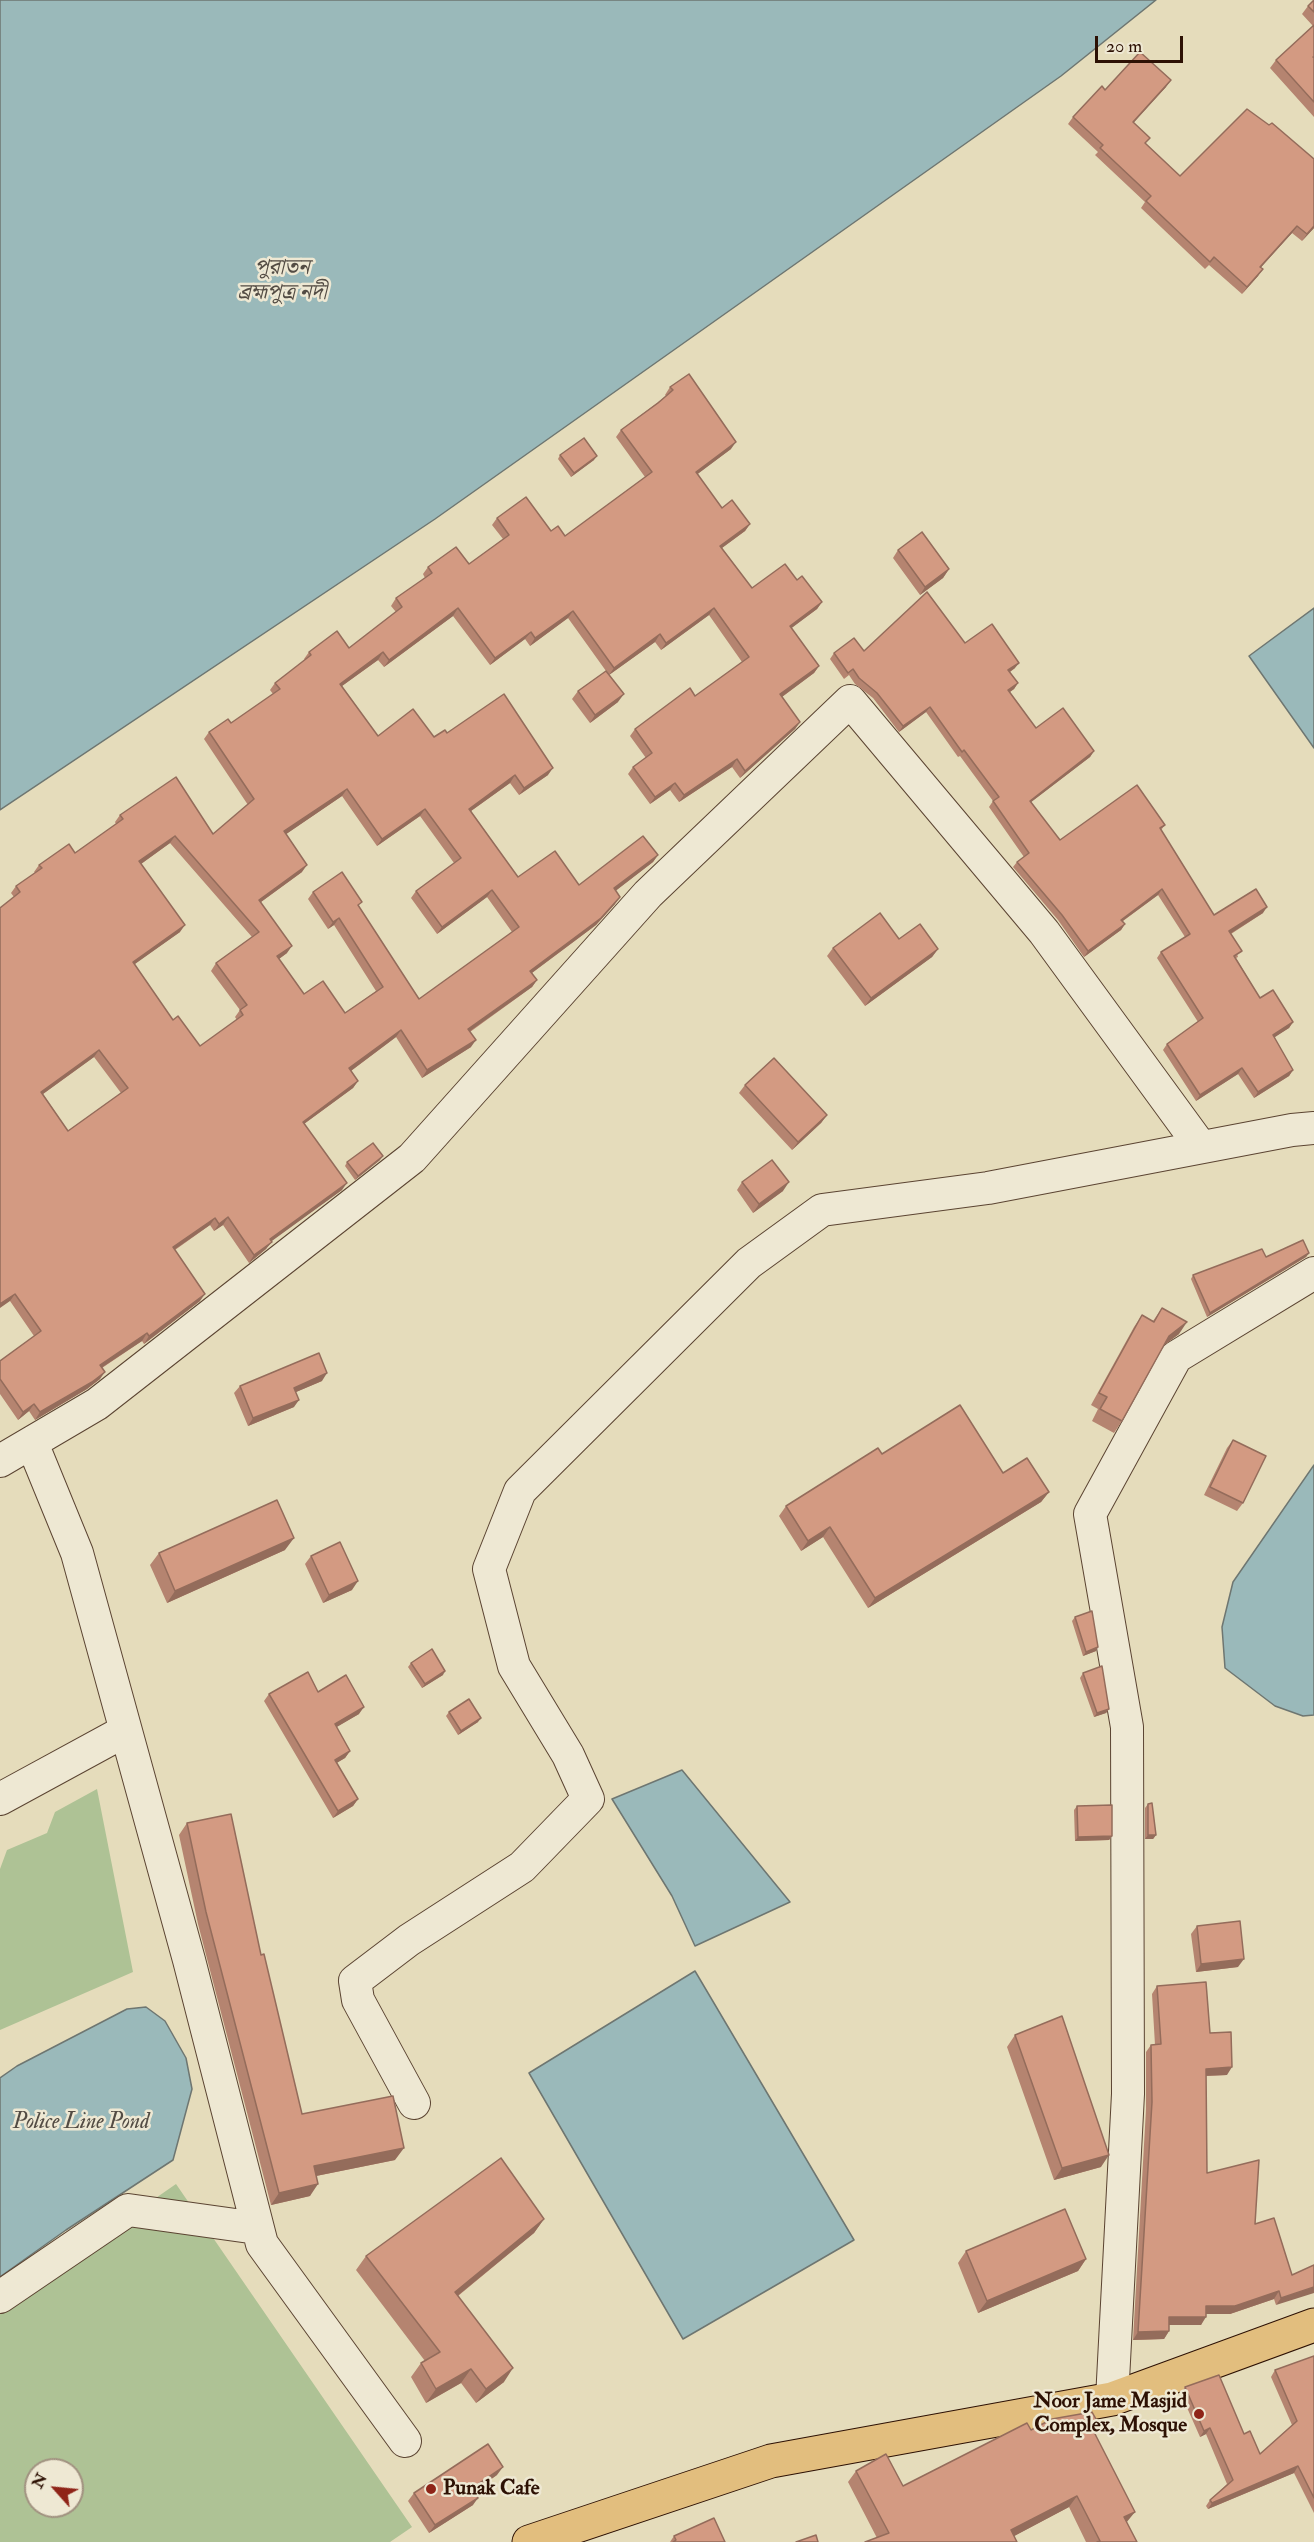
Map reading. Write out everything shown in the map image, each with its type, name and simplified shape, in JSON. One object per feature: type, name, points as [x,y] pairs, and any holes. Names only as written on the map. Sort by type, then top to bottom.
[{"type":"highway","points":[[529,2542],[771,2461],[1112,2399],[1314,2325]]},
{"type":"street","points":[[0,1461],[97,1404],[412,1158],[648,894],[850,701],[1044,932],[1202,1147]]},
{"type":"street","points":[[414,2103],[358,2000],[355,1981],[409,1940],[522,1867],[588,1799],[568,1755],[514,1666],[489,1569],[520,1491],[749,1263],[822,1210],[988,1188],[1314,1128]]},
{"type":"street","points":[[1112,2399],[1128,2094],[1127,1727],[1090,1514],[1176,1357],[1314,1273]]},
{"type":"street","points":[[32,1443],[77,1553],[192,1972],[262,2244],[405,2441]]},
{"type":"street","points":[[0,1799],[125,1731]]},
{"type":"street","points":[[0,2297],[128,2210],[257,2228]]},
{"type":"green space","points":[[97,1789],[133,1972],[0,2030],[0,1869],[7,1850],[47,1833],[55,1812]]},
{"type":"green space","points":[[176,2184],[412,2527],[390,2542],[0,2542],[0,2306]]},
{"type":"water","name":"পুরাতন ব্রহ্মপুত্র নদী","points":[[0,0],[1156,0],[1061,76],[435,519],[0,810]]},
{"type":"water","points":[[1314,608],[1314,748],[1249,656]]},
{"type":"water","points":[[1314,1465],[1314,1715],[1303,1716],[1275,1706],[1225,1668],[1222,1627],[1233,1582]]},
{"type":"water","points":[[682,1770],[790,1902],[695,1946],[672,1896],[612,1799]]},
{"type":"water","points":[[695,1971],[854,2240],[683,2339],[529,2073]]},
{"type":"water","name":"Police Line Pond","points":[[146,2007],[165,2021],[186,2058],[192,2089],[173,2160],[66,2230],[0,2277],[0,2078],[17,2066],[127,2009]]},
{"type":"building","points":[[1314,0],[1314,12],[1308,6]]},
{"type":"building","points":[[1314,25],[1313,57],[1314,102],[1276,60]]},
{"type":"building","points":[[1140,52],[1171,80],[1133,122],[1150,138],[1145,143],[1180,176],[1247,109],[1269,125],[1272,123],[1314,159],[1314,226],[1307,234],[1297,226],[1260,267],[1263,269],[1247,287],[1214,257],[1210,262],[1146,201],[1151,196],[1100,148],[1103,145],[1073,117],[1102,86],[1105,90]]},
{"type":"building","points":[[689,374],[736,442],[696,472],[722,508],[732,500],[750,524],[720,546],[752,588],[785,564],[797,580],[802,576],[822,602],[790,626],[819,666],[780,694],[800,722],[745,771],[737,759],[684,795],[675,783],[655,797],[633,767],[652,753],[635,729],[690,688],[695,696],[749,657],[714,608],[666,643],[660,634],[614,668],[573,611],[535,638],[531,632],[495,658],[458,608],[389,660],[383,652],[340,684],[378,736],[413,709],[434,737],[445,730],[447,733],[504,694],[553,768],[524,788],[515,775],[469,809],[518,877],[555,851],[579,885],[643,836],[658,855],[614,888],[620,897],[601,918],[530,971],[537,980],[468,1029],[476,1040],[427,1070],[401,1030],[349,1068],[358,1081],[303,1122],[347,1183],[270,1239],[272,1242],[254,1255],[228,1217],[219,1224],[215,1218],[173,1247],[205,1294],[149,1336],[147,1333],[100,1365],[105,1372],[92,1382],[40,1412],[34,1404],[23,1412],[0,1379],[0,1361],[41,1331],[15,1294],[0,1304],[0,908],[20,892],[16,886],[42,868],[39,865],[69,844],[75,853],[123,819],[120,815],[176,777],[213,834],[254,799],[209,732],[228,719],[231,723],[280,689],[275,683],[311,655],[309,652],[337,631],[349,648],[402,607],[396,598],[432,573],[428,567],[456,547],[469,564],[509,535],[497,518],[526,497],[551,531],[558,526],[565,536],[652,472],[621,430],[673,390],[670,387]],"holes":[[[347,789],[382,839],[425,809],[461,858],[416,891],[442,927],[492,890],[519,927],[419,999],[358,905],[362,902],[342,872],[313,892],[333,922],[339,918],[383,987],[345,1013],[323,981],[304,994],[277,956],[292,946],[259,900],[307,865],[284,831]],[[175,836],[259,932],[216,963],[247,1005],[240,1010],[243,1015],[200,1046],[178,1016],[173,1020],[133,962],[185,925],[139,861]],[[99,1050],[128,1088],[68,1131],[41,1092]]]},
{"type":"building","points":[[584,438],[597,456],[574,473],[560,455]]},
{"type":"building","points":[[922,532],[949,569],[925,587],[898,550]]},
{"type":"building","points":[[927,592],[965,643],[992,624],[1019,663],[1008,670],[1018,683],[1008,690],[1036,728],[1063,708],[1094,751],[1030,801],[1060,840],[1137,785],[1165,825],[1160,828],[1214,915],[1256,889],[1267,907],[1229,931],[1242,951],[1234,956],[1260,998],[1273,990],[1293,1022],[1273,1035],[1293,1070],[1258,1092],[1242,1068],[1200,1095],[1167,1044],[1203,1018],[1161,952],[1190,934],[1162,889],[1121,920],[1125,924],[1088,951],[1062,915],[1017,862],[1029,853],[993,801],[999,797],[964,750],[962,752],[930,707],[903,726],[877,693],[859,678],[853,669],[848,673],[834,653],[854,638],[864,651]]},
{"type":"building","points":[[606,671],[624,694],[595,715],[578,691]]},
{"type":"building","points":[[880,913],[899,939],[920,924],[938,949],[871,998],[833,948]]},
{"type":"building","points":[[774,1058],[827,1115],[798,1142],[745,1085]]},
{"type":"building","points":[[373,1143],[383,1156],[358,1176],[347,1162]]},
{"type":"building","points":[[772,1160],[789,1182],[759,1204],[742,1182]]},
{"type":"building","points":[[1303,1240],[1309,1253],[1210,1313],[1193,1275],[1262,1249],[1266,1257]]},
{"type":"building","points":[[1162,1308],[1187,1322],[1169,1336],[1122,1421],[1100,1409],[1107,1397],[1099,1393],[1142,1315],[1154,1322]]},
{"type":"building","points":[[319,1353],[327,1373],[294,1388],[299,1400],[253,1418],[240,1386]]},
{"type":"building","points":[[960,1405],[1003,1473],[1027,1458],[1049,1492],[875,1598],[830,1527],[808,1541],[786,1506],[878,1448],[882,1454]]},
{"type":"building","points":[[1233,1440],[1266,1456],[1243,1503],[1210,1487]]},
{"type":"building","points":[[277,1500],[294,1538],[175,1591],[159,1553]]},
{"type":"building","points":[[340,1542],[358,1581],[329,1595],[311,1556]]},
{"type":"building","points":[[1092,1611],[1098,1647],[1086,1652],[1075,1617]]},
{"type":"building","points":[[432,1649],[445,1671],[425,1684],[411,1663]]},
{"type":"building","points":[[1102,1666],[1109,1709],[1097,1713],[1083,1673]]},
{"type":"building","points":[[308,1672],[318,1692],[346,1675],[364,1707],[335,1724],[350,1751],[335,1760],[358,1799],[338,1811],[269,1694]]},
{"type":"building","points":[[469,1699],[481,1718],[461,1731],[449,1712]]},
{"type":"building","points":[[1152,1803],[1156,1835],[1148,1835],[1148,1804]]},
{"type":"building","points":[[1112,1805],[1112,1836],[1078,1837],[1077,1806]]},
{"type":"building","points":[[231,1814],[261,1955],[264,1954],[302,2114],[393,2096],[404,2148],[314,2166],[318,2184],[279,2193],[206,1912],[187,1823]]},
{"type":"building","points":[[1240,1921],[1244,1959],[1201,1964],[1197,1926]]},
{"type":"building","points":[[1206,1982],[1210,2033],[1231,2032],[1232,2067],[1206,2069],[1207,2173],[1259,2160],[1255,2224],[1274,2218],[1292,2275],[1314,2265],[1314,2287],[1281,2298],[1279,2291],[1235,2306],[1206,2306],[1206,2317],[1169,2317],[1169,2331],[1138,2332],[1152,2102],[1151,2045],[1161,2044],[1157,1986]]},
{"type":"building","points":[[1062,2016],[1109,2155],[1062,2168],[1015,2035]]},
{"type":"building","points":[[501,2158],[544,2219],[455,2292],[513,2368],[486,2389],[471,2369],[436,2389],[421,2363],[440,2352],[366,2256]]},
{"type":"building","points":[[1065,2209],[1086,2259],[987,2301],[966,2251]]},
{"type":"building","points":[[1314,2356],[1314,2498],[1298,2466],[1212,2503],[1210,2500],[1233,2480],[1210,2428],[1204,2431],[1185,2387],[1219,2375],[1244,2434],[1250,2431],[1260,2454],[1297,2421],[1275,2370]]},
{"type":"building","points":[[1092,2412],[1101,2428],[1094,2432],[1135,2512],[1124,2517],[1137,2542],[1097,2542],[1100,2541],[1077,2496],[1011,2530],[1017,2542],[865,2542],[889,2533],[856,2471],[886,2454],[903,2486],[1027,2423],[1031,2430],[1052,2419]]},
{"type":"building","points":[[488,2444],[503,2467],[472,2488],[478,2498],[435,2525],[414,2493]]},
{"type":"building","points":[[714,2518],[725,2542],[673,2542],[676,2540],[674,2536]]},
{"type":"building","points":[[816,2535],[818,2542],[796,2542]]},
{"type":"place","name":"Noor Jame Masjid Complex, Mosque","points":[[1199,2414]]},
{"type":"place","name":"Punak Cafe","points":[[431,2489]]}]
